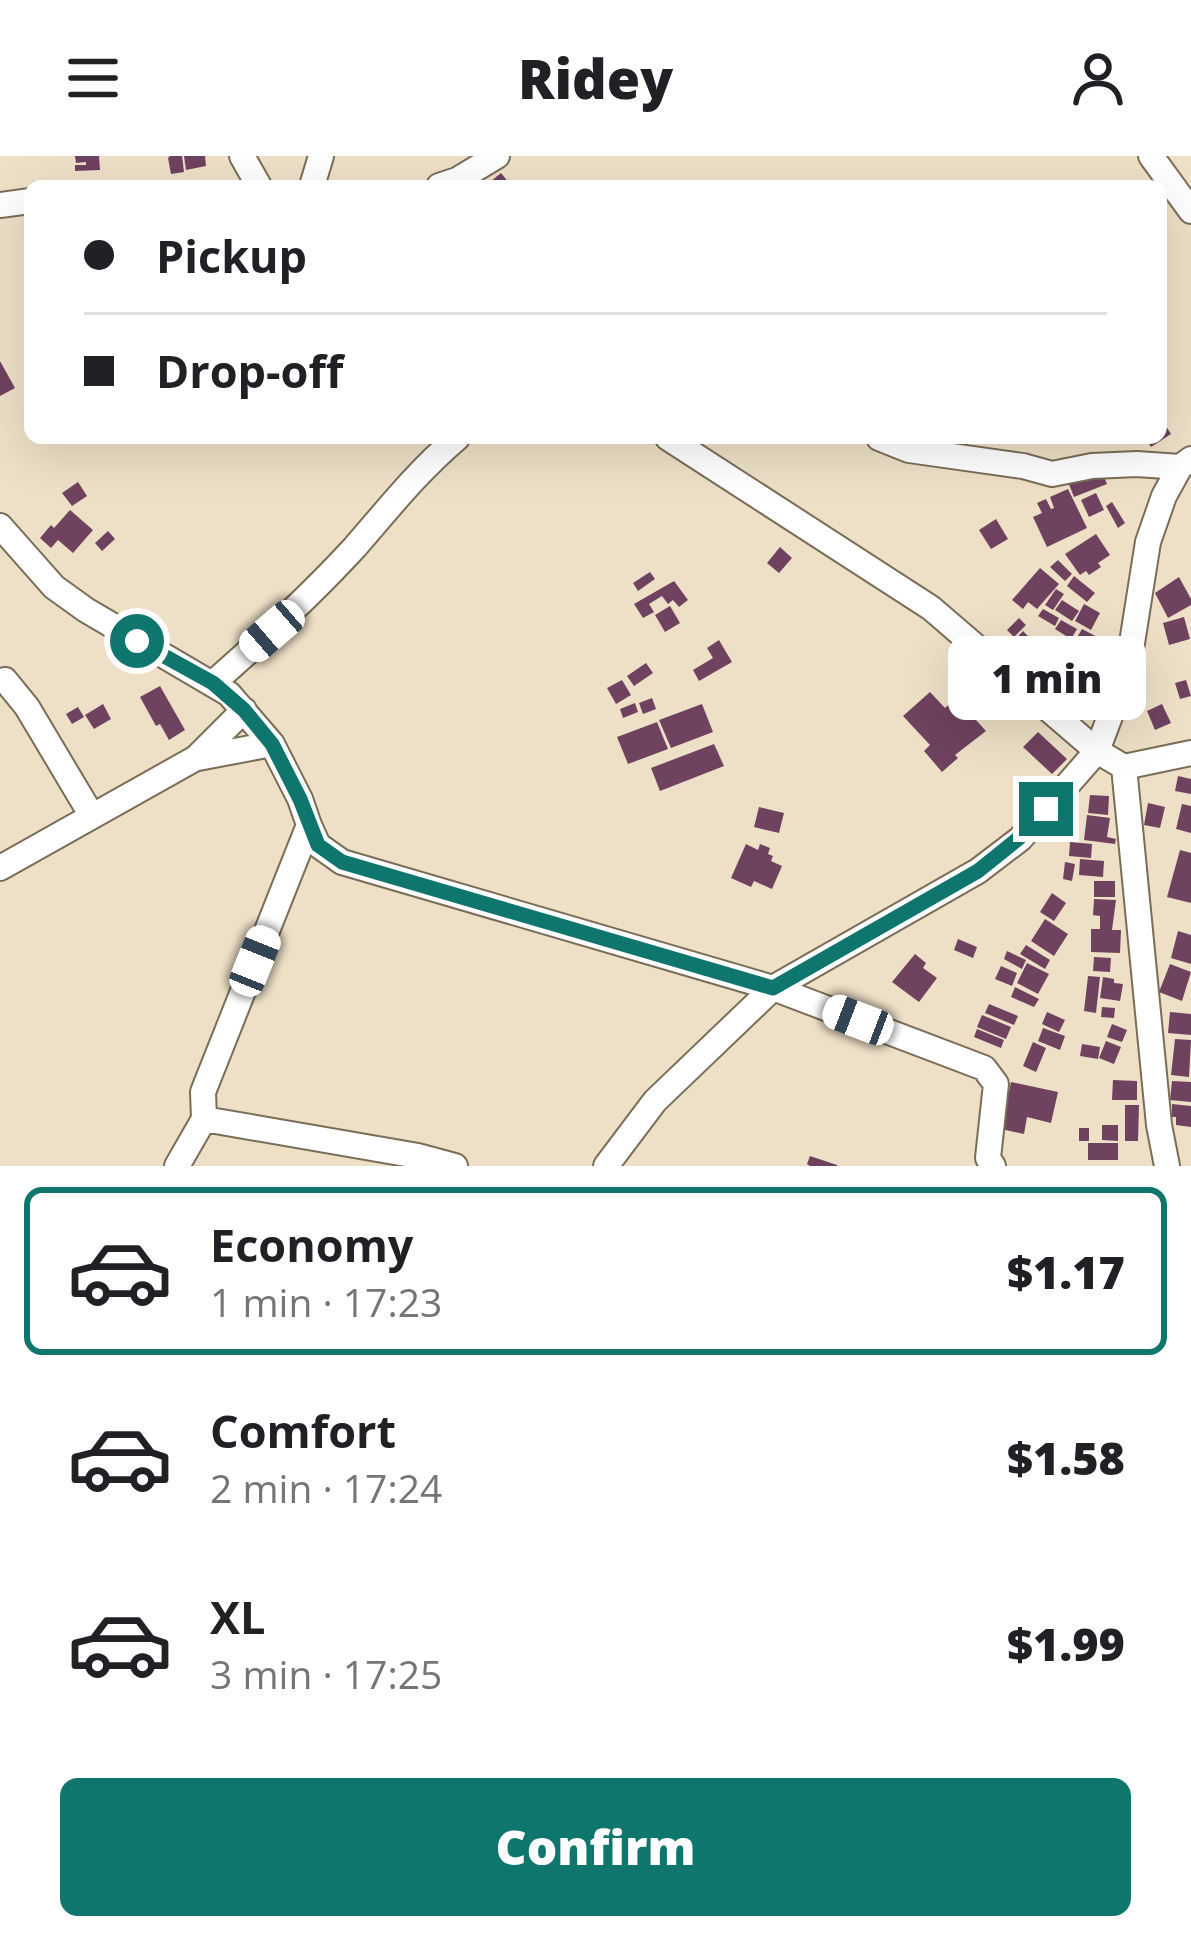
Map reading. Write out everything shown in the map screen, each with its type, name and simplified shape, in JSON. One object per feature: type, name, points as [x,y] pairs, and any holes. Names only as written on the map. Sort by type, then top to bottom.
[{"type":"street","points":[[458,180],[497,156]]},
{"type":"street","points":[[1150,156],[1191,212]]},
{"type":"street","points":[[213,683],[272,631],[423,467],[450,444]]},
{"type":"street","points":[[686,444],[931,608],[1097,751],[1124,767],[1191,753]]},
{"type":"street","points":[[894,444],[1052,473],[1092,466],[1185,463]]},
{"type":"street","points":[[607,1166],[655,1102],[773,988],[978,871],[1019,838],[1097,751],[1128,668],[1148,542],[1164,496],[1185,463]]},
{"type":"street","points":[[0,526],[54,586],[137,641],[213,683],[244,710],[272,744],[318,845],[342,862],[773,988],[984,1068],[996,1084],[988,1158],[993,1166]]},
{"type":"street","points":[[5,680],[27,707],[92,816]]},
{"type":"street","points":[[0,868],[196,758],[244,710]]},
{"type":"street","points":[[196,758],[272,744]]},
{"type":"street","points":[[1124,767],[1166,1166]]},
{"type":"street","points":[[177,1166],[204,1120],[203,1092],[309,825]]},
{"type":"street","points":[[204,1120],[454,1166]]},
{"type":"building","points":[[75,156],[99,156],[100,170],[75,171],[75,165],[86,162],[76,163]]},
{"type":"building","points":[[170,156],[182,156],[184,172],[171,174]]},
{"type":"building","points":[[184,156],[205,156],[206,166],[186,170]]},
{"type":"building","points":[[0,361],[15,388],[0,396]]},
{"type":"building","points":[[1101,469],[1107,484],[1074,497],[1068,482]]},
{"type":"building","points":[[78,482],[87,496],[72,506],[62,493]]},
{"type":"building","points":[[1068,489],[1087,528],[1047,547],[1033,517],[1042,513],[1037,503],[1046,499],[1054,508],[1050,497]]},
{"type":"building","points":[[1096,493],[1104,510],[1089,517],[1081,500]]},
{"type":"building","points":[[1112,502],[1125,523],[1118,528],[1106,506]]},
{"type":"building","points":[[70,510],[93,530],[73,553],[58,540],[51,548],[40,538]]},
{"type":"building","points":[[996,519],[1008,539],[991,549],[979,530]]},
{"type":"building","points":[[108,531],[115,539],[102,551],[95,543]]},
{"type":"building","points":[[1096,534],[1110,555],[1089,575],[1086,571],[1080,575],[1065,554]]},
{"type":"building","points":[[780,547],[792,558],[779,573],[767,563]]},
{"type":"building","points":[[1058,560],[1072,574],[1065,581],[1050,567]]},
{"type":"building","points":[[1040,568],[1059,584],[1037,609],[1028,602],[1023,609],[1012,600]]},
{"type":"building","points":[[650,572],[655,579],[638,591],[633,583]]},
{"type":"building","points":[[1074,576],[1095,593],[1087,602],[1067,586]]},
{"type":"building","points":[[1179,577],[1191,605],[1168,618],[1155,593]]},
{"type":"building","points":[[674,581],[688,600],[679,607],[662,596],[649,604],[654,612],[643,618],[634,604]]},
{"type":"building","points":[[1056,589],[1064,594],[1053,610],[1045,605]]},
{"type":"building","points":[[1062,600],[1079,611],[1072,621],[1055,610]]},
{"type":"building","points":[[1084,604],[1100,613],[1091,630],[1075,621]]},
{"type":"building","points":[[670,606],[680,623],[665,632],[655,615]]},
{"type":"building","points":[[1043,609],[1059,618],[1055,626],[1038,616]]},
{"type":"building","points":[[1184,617],[1190,639],[1169,645],[1163,623]]},
{"type":"building","points":[[1019,618],[1026,625],[1014,637],[1007,630]]},
{"type":"building","points":[[1061,620],[1077,629],[1071,639],[1055,629]]},
{"type":"building","points":[[1082,629],[1109,643],[1099,659],[1073,644]]},
{"type":"building","points":[[1023,631],[1037,645],[1017,665],[1012,660],[1009,663],[1001,654],[1006,648],[1015,657],[1008,647]]},
{"type":"building","points":[[719,640],[732,662],[699,681],[693,670],[713,658],[707,648]]},
{"type":"building","points":[[1038,648],[1055,663],[1041,677],[1024,662]]},
{"type":"building","points":[[1077,649],[1096,662],[1090,673],[1070,660]]},
{"type":"building","points":[[1059,660],[1077,671],[1072,678],[1054,667]]},
{"type":"building","points":[[646,663],[653,673],[634,686],[627,676]]},
{"type":"building","points":[[1079,672],[1095,680],[1082,707],[1063,698]]},
{"type":"building","points":[[622,680],[631,695],[616,704],[607,688]]},
{"type":"building","points":[[1186,680],[1191,696],[1180,699],[1175,683]]},
{"type":"building","points":[[160,686],[185,730],[169,740],[140,697]]},
{"type":"building","points":[[930,692],[945,708],[956,698],[986,731],[942,772],[924,751],[930,745],[903,716]]},
{"type":"building","points":[[652,698],[656,709],[643,714],[639,703]]},
{"type":"building","points":[[635,703],[638,712],[623,718],[620,709]]},
{"type":"building","points":[[103,704],[111,719],[94,729],[85,715]]},
{"type":"building","points":[[702,704],[713,732],[671,748],[659,720]]},
{"type":"building","points":[[1162,704],[1171,723],[1155,730],[1147,711]]},
{"type":"building","points":[[78,707],[84,717],[72,724],[66,714]]},
{"type":"building","points":[[657,722],[668,749],[628,764],[617,737]]},
{"type":"building","points":[[1038,732],[1067,759],[1052,774],[1023,747]]},
{"type":"building","points":[[714,744],[724,766],[660,791],[651,768]]},
{"type":"building","points":[[1178,776],[1191,779],[1191,794],[1175,791]]},
{"type":"building","points":[[1090,795],[1109,796],[1108,815],[1088,813]]},
{"type":"building","points":[[1148,803],[1165,807],[1160,828],[1144,825]]},
{"type":"building","points":[[1182,804],[1191,806],[1191,833],[1176,829]]},
{"type":"building","points":[[759,807],[784,813],[779,833],[754,827]]},
{"type":"building","points":[[1087,815],[1110,818],[1107,837],[1116,839],[1115,844],[1084,840]]},
{"type":"building","points":[[1070,842],[1092,844],[1091,858],[1069,856]]},
{"type":"building","points":[[746,844],[758,850],[760,844],[770,848],[771,861],[782,866],[772,889],[731,878]]},
{"type":"building","points":[[1180,850],[1191,853],[1191,903],[1167,897]]},
{"type":"building","points":[[1080,859],[1104,861],[1103,877],[1079,875]]},
{"type":"building","points":[[1065,862],[1075,864],[1072,881],[1063,879]]},
{"type":"building","points":[[1094,881],[1115,881],[1115,897],[1094,897]]},
{"type":"building","points":[[1052,893],[1066,903],[1054,921],[1040,912]]},
{"type":"building","points":[[1094,899],[1116,900],[1112,930],[1121,930],[1120,953],[1091,952],[1091,929],[1100,929],[1100,916],[1093,915]]},
{"type":"building","points":[[1045,919],[1068,934],[1054,956],[1031,941]]},
{"type":"building","points":[[1178,931],[1191,935],[1191,964],[1171,958]]},
{"type":"building","points":[[958,939],[977,947],[973,958],[954,950]]},
{"type":"building","points":[[1026,945],[1050,960],[1045,969],[1020,954]]},
{"type":"building","points":[[1007,951],[1026,960],[1022,969],[1004,959]]},
{"type":"building","points":[[915,954],[937,978],[919,1002],[892,982]]},
{"type":"building","points":[[1094,957],[1111,958],[1110,972],[1093,971]]},
{"type":"building","points":[[1027,963],[1049,974],[1038,994],[1017,983]]},
{"type":"building","points":[[1170,964],[1191,972],[1182,1001],[1159,992]]},
{"type":"building","points":[[1001,966],[1017,973],[1012,986],[995,979]]},
{"type":"building","points":[[1088,976],[1100,977],[1096,1013],[1084,1011]]},
{"type":"building","points":[[1103,977],[1123,984],[1120,1001],[1100,998]]},
{"type":"building","points":[[1015,987],[1039,999],[1034,1007],[1011,997]]},
{"type":"building","points":[[989,1004],[1018,1016],[1014,1025],[985,1013]]},
{"type":"building","points":[[1102,1007],[1115,1008],[1114,1018],[1101,1017]]},
{"type":"building","points":[[1047,1012],[1065,1020],[1059,1032],[1042,1024]]},
{"type":"building","points":[[1170,1012],[1191,1014],[1191,1035],[1168,1033]]},
{"type":"building","points":[[982,1015],[1011,1027],[1006,1039],[977,1027]]},
{"type":"building","points":[[1112,1024],[1127,1030],[1122,1042],[1107,1037]]},
{"type":"building","points":[[1043,1028],[1065,1036],[1060,1050],[1038,1041]]},
{"type":"building","points":[[977,1029],[1004,1040],[1001,1048],[974,1037]]},
{"type":"building","points":[[1175,1039],[1191,1040],[1189,1077],[1171,1075]]},
{"type":"building","points":[[1106,1041],[1121,1047],[1114,1064],[1099,1058]]},
{"type":"building","points":[[1033,1042],[1046,1048],[1036,1072],[1023,1066]]},
{"type":"building","points":[[1082,1044],[1100,1047],[1098,1059],[1080,1056]]},
{"type":"building","points":[[1113,1080],[1137,1081],[1137,1100],[1112,1100]]},
{"type":"building","points":[[1172,1081],[1191,1082],[1191,1102],[1170,1100]]},
{"type":"building","points":[[1011,1082],[1058,1092],[1051,1123],[1027,1117],[1024,1134],[1001,1129]]},
{"type":"building","points":[[1172,1104],[1191,1106],[1191,1127],[1176,1125]]},
{"type":"building","points":[[1125,1105],[1139,1105],[1138,1141],[1125,1141]]},
{"type":"building","points":[[1102,1125],[1118,1125],[1118,1141],[1102,1140]]},
{"type":"building","points":[[1079,1128],[1089,1128],[1089,1141],[1079,1141]]},
{"type":"building","points":[[1088,1143],[1118,1143],[1118,1160],[1088,1160]]},
{"type":"building","points":[[810,1156],[837,1165],[837,1166],[810,1166]]},
{"type":"route","points":[[137,641],[213,683],[244,710],[272,744],[318,845],[342,862],[773,988],[978,871],[1046,809]]}]
